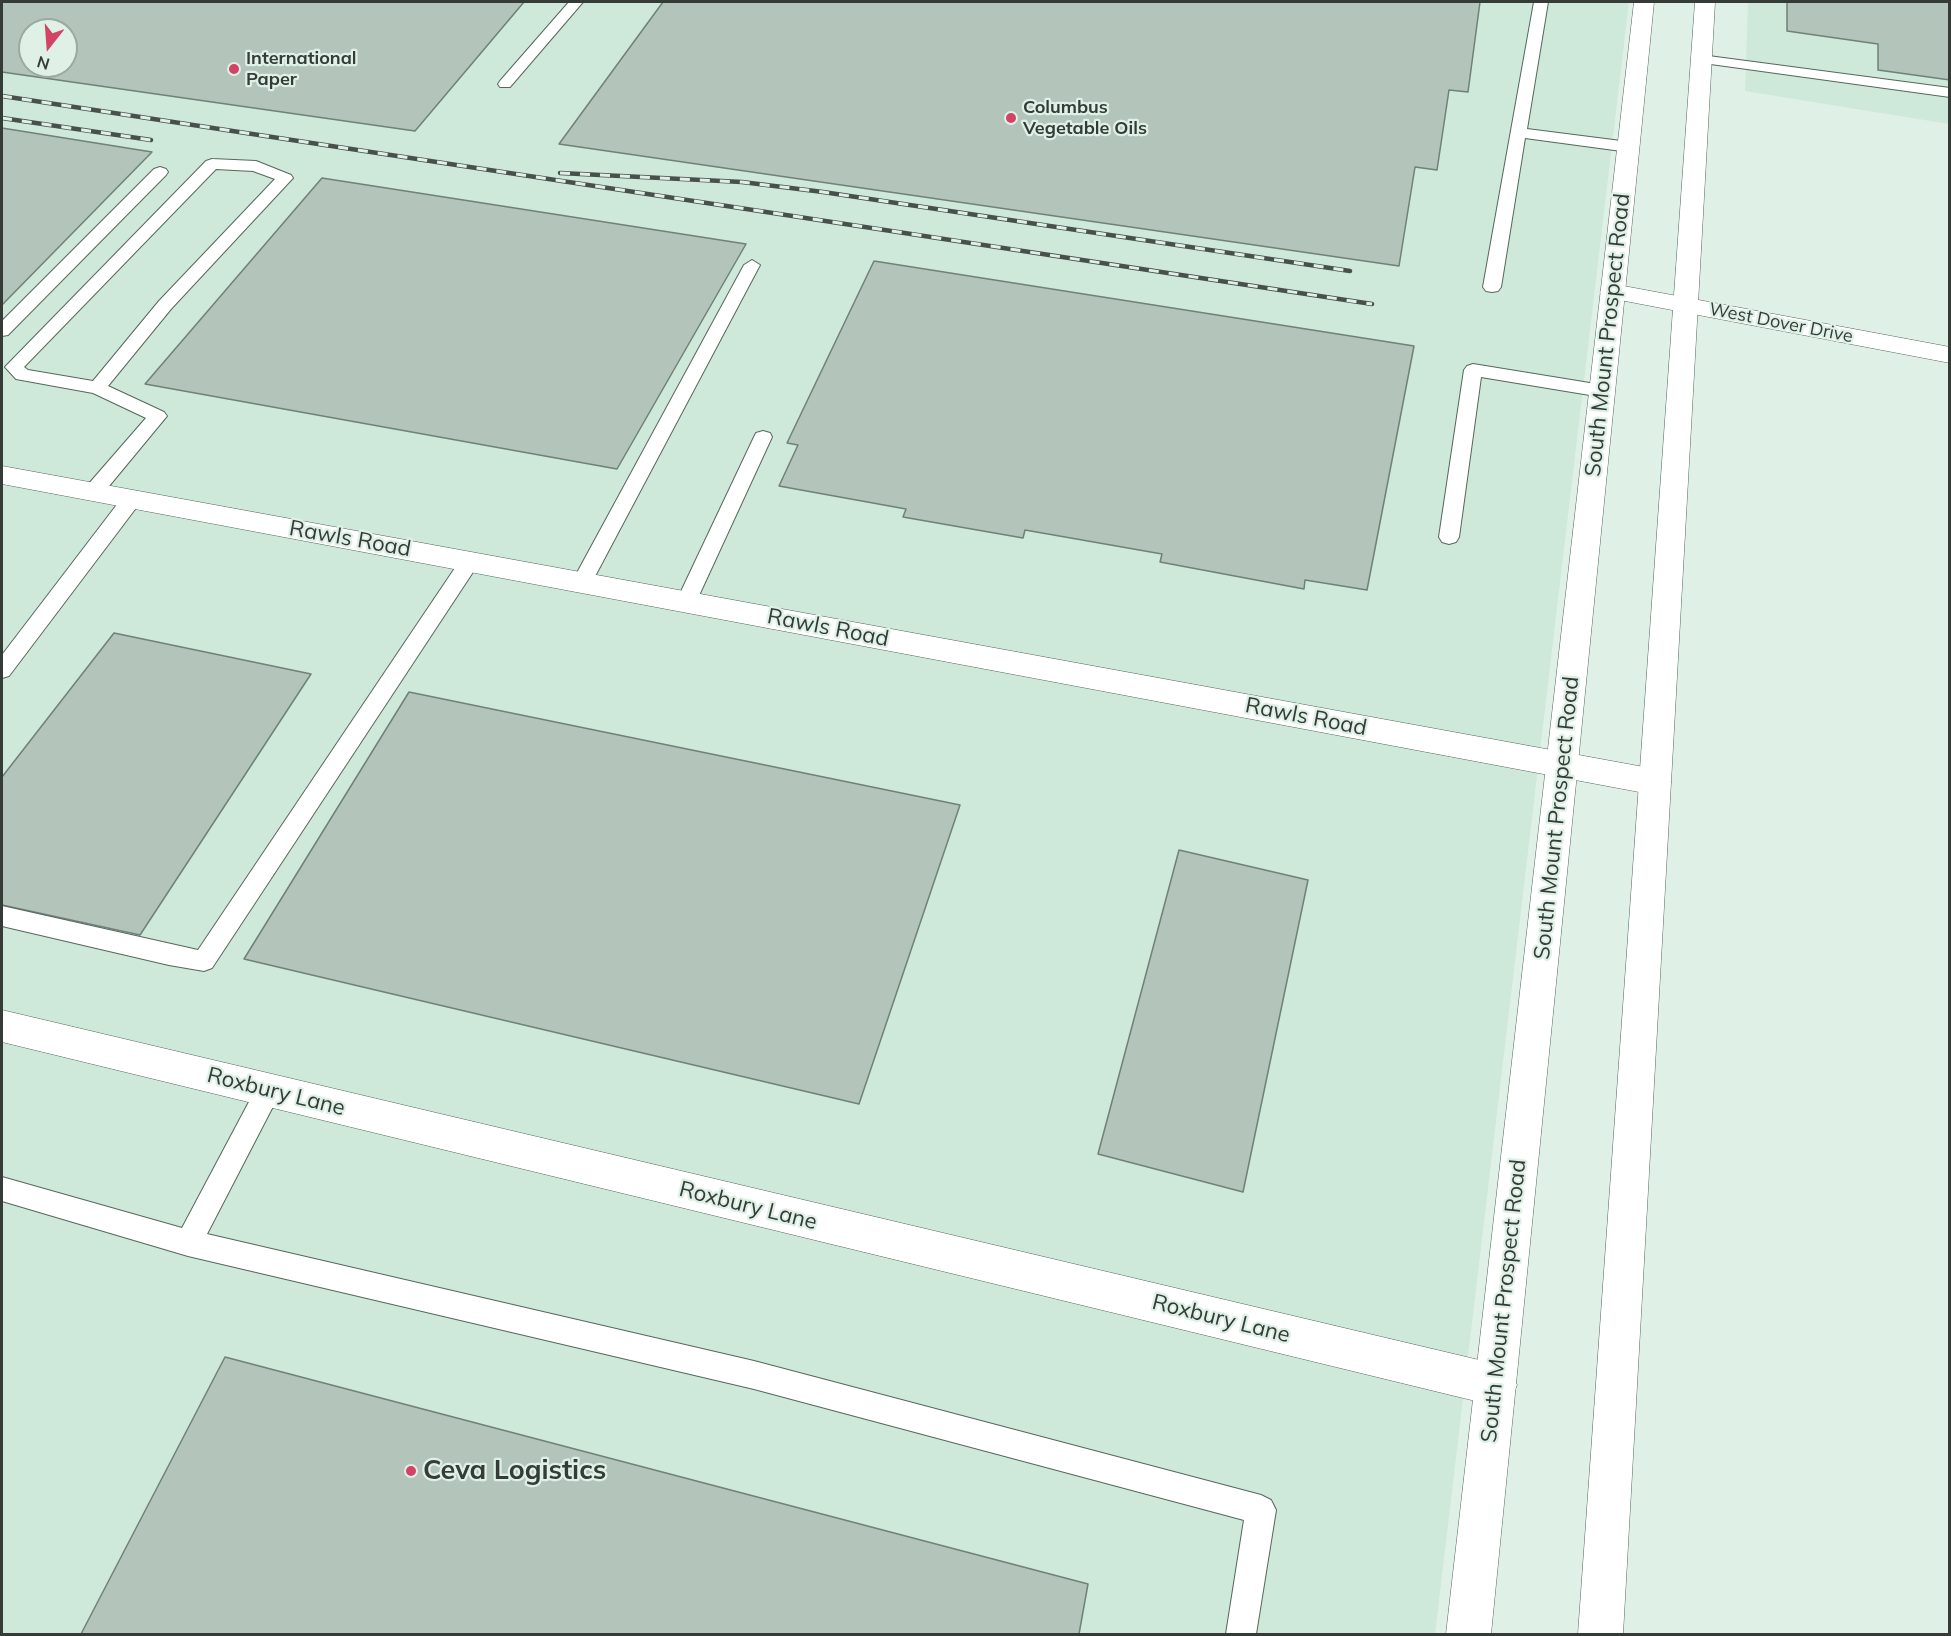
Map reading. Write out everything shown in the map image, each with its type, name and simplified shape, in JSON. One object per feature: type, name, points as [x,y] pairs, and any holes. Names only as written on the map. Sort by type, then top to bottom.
[{"type":"main road","name":"South Mount Prospect Road","points":[[1468,1635],[1644,2]]},
{"type":"main road","points":[[1600,1635],[1705,2]]},
{"type":"main road","name":"West Dover Drive","points":[[1613,292],[1950,355]]},
{"type":"main road","name":"Rawls Road","points":[[2,475],[1655,782]]},
{"type":"main road","name":"Roxbury Lane","points":[[2,1026],[1496,1385]]},
{"type":"lane","points":[[505,84],[576,2]]},
{"type":"lane","points":[[1492,287],[1540,2]]},
{"type":"lane","points":[[1701,59],[1950,93]]},
{"type":"lane","points":[[1518,132],[1629,147]]},
{"type":"lane","points":[[93,492],[158,416],[97,388],[22,375],[14,368],[212,164],[256,166],[285,178],[165,305],[97,388]]},
{"type":"lane","points":[[2,331],[160,172]]},
{"type":"lane","points":[[582,582],[752,265]]},
{"type":"lane","points":[[1449,537],[1473,370],[1602,392]]},
{"type":"lane","points":[[686,602],[762,438]]},
{"type":"lane","points":[[2,670],[132,499]]},
{"type":"lane","points":[[2,916],[204,961],[470,561]]},
{"type":"lane","points":[[188,1243],[268,1091]]},
{"type":"lane","points":[[2,1189],[188,1243],[754,1375],[1261,1510],[1241,1635]]},
{"type":"shaded area","points":[[2,2],[1629,2],[1435,1634],[2,1634]]},
{"type":"shaded area","points":[[1748,2],[1949,2],[1949,124],[1745,91]]},
{"type":"building","name":"International Paper","points":[[2,2],[524,2],[415,131],[44,78],[78,78],[78,18],[18,18],[18,74],[2,72]]},
{"type":"building","name":"Columbus Vegetable Oils","points":[[663,2],[1480,2],[1468,92],[1449,90],[1437,170],[1415,167],[1399,266],[559,144]]},
{"type":"building","points":[[1787,2],[1950,2],[1950,80],[1878,70],[1878,44],[1787,31]]},
{"type":"building","points":[[2,128],[152,152],[2,305]]},
{"type":"building","points":[[322,178],[746,244],[617,469],[145,384]]},
{"type":"building","points":[[874,261],[1414,346],[1367,590],[1305,580],[1304,589],[1160,562],[1162,554],[1025,530],[1023,538],[903,517],[906,509],[779,486],[798,445],[787,443]]},
{"type":"building","points":[[114,633],[311,674],[140,935],[2,905],[2,777]]},
{"type":"building","points":[[409,692],[960,805],[859,1104],[244,959]]},
{"type":"building","points":[[1179,850],[1308,880],[1243,1192],[1098,1154]]},
{"type":"building","name":"Ceva Logistics","points":[[225,1357],[1088,1584],[1079,1634],[81,1634]]},
{"type":"railway","points":[[2,96],[1372,304]]},
{"type":"railway","points":[[2,118],[151,140]]},
{"type":"railway","points":[[560,173],[742,182],[823,192],[1350,271]]},
{"type":"place","name":"International Paper","points":[[234,69]]},
{"type":"place","name":"Columbus Vegetable Oils","points":[[1011,118]]},
{"type":"place","name":"Ceva Logistics","points":[[411,1471]]}]
